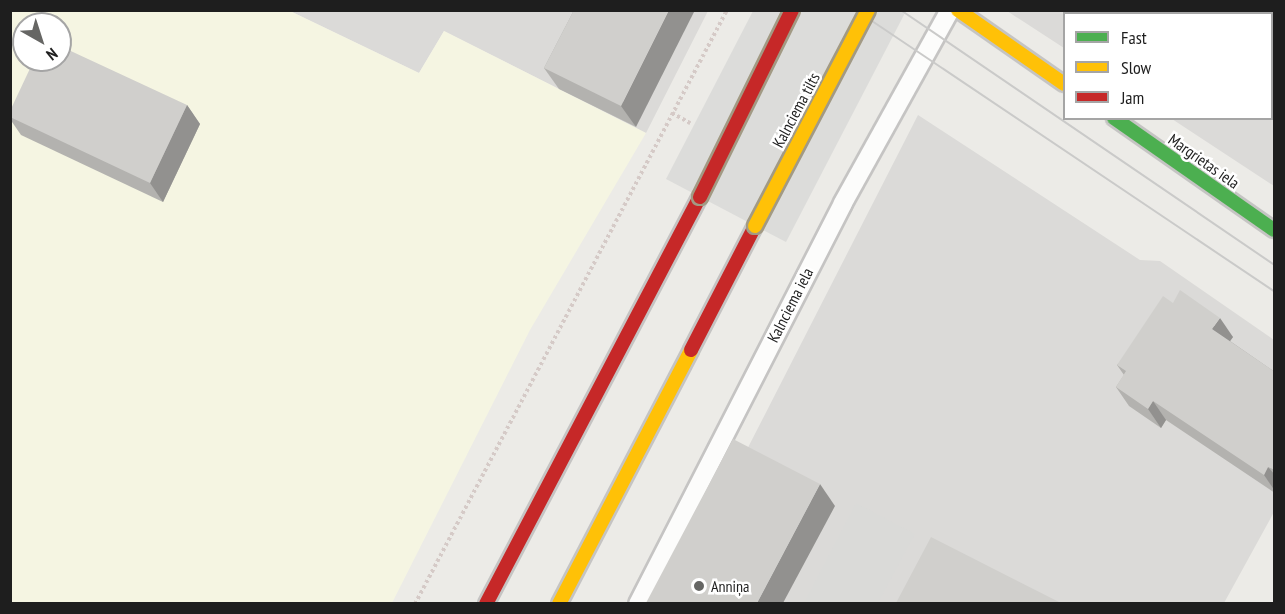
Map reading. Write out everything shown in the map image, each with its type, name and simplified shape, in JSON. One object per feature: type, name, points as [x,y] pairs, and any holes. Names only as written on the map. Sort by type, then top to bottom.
[{"type":"main road","points":[[486,603],[700,197],[792,10]]},
{"type":"main road","name":"Kalnciema tilts","points":[[559,603],[868,10]]},
{"type":"main road","points":[[958,10],[1063,83]]},
{"type":"main road","name":"Margrietas iela","points":[[1117,120],[1275,230]]},
{"type":"lane","name":"Kalnciema iela","points":[[638,603],[827,232],[950,10]]},
{"type":"path","points":[[415,603],[727,10]]},
{"type":"shaded area","points":[[10,11],[290,11],[419,73],[444,31],[646,133],[530,330],[392,603],[11,603]]},
{"type":"shaded area","points":[[290,11],[708,11],[646,133],[444,31],[419,73]]},
{"type":"shaded area","points":[[1007,11],[1274,11],[1274,186],[1174,120],[1273,120],[1273,12],[1063,12],[1063,47]]},
{"type":"shaded area","points":[[918,115],[1140,260],[1160,261],[1274,340],[1274,512],[1224,603],[668,604]]},
{"type":"shaded area","points":[[856,503],[915,534],[878,603],[804,603]]},
{"type":"pier","points":[[753,11],[906,11],[786,242],[666,179]]},
{"type":"building","points":[[574,10],[669,10],[621,106],[544,68]]},
{"type":"building","points":[[1116,10],[1206,10],[1206,12],[1116,12]]},
{"type":"building","points":[[72,52],[187,105],[150,183],[10,117],[10,111],[28,72],[72,72]]},
{"type":"building","points":[[1180,290],[1220,318],[1212,329],[1275,372],[1275,470],[1268,467],[1264,475],[1153,401],[1148,409],[1116,387],[1126,371],[1117,365],[1163,296],[1173,303]]},
{"type":"building","points":[[733,439],[820,484],[757,603],[646,603]]},
{"type":"building","points":[[931,537],[1061,603],[896,603]]},
{"type":"tram line","points":[[856,10],[1274,291]]},
{"type":"tram line","points":[[901,10],[1274,264]]},
{"type":"traffic: fast","points":[[1117,120],[1274,230]]},
{"type":"traffic: slow","points":[[755,226],[868,10]]},
{"type":"traffic: slow","points":[[958,10],[1063,83]]},
{"type":"traffic: slow","points":[[559,604],[691,350]]},
{"type":"traffic: jam","points":[[700,197],[792,10]]},
{"type":"traffic: jam","points":[[486,604],[700,197]]},
{"type":"traffic: jam","points":[[691,350],[755,226]]},
{"type":"place","name":"Anniņa","points":[[699,586]]}]
